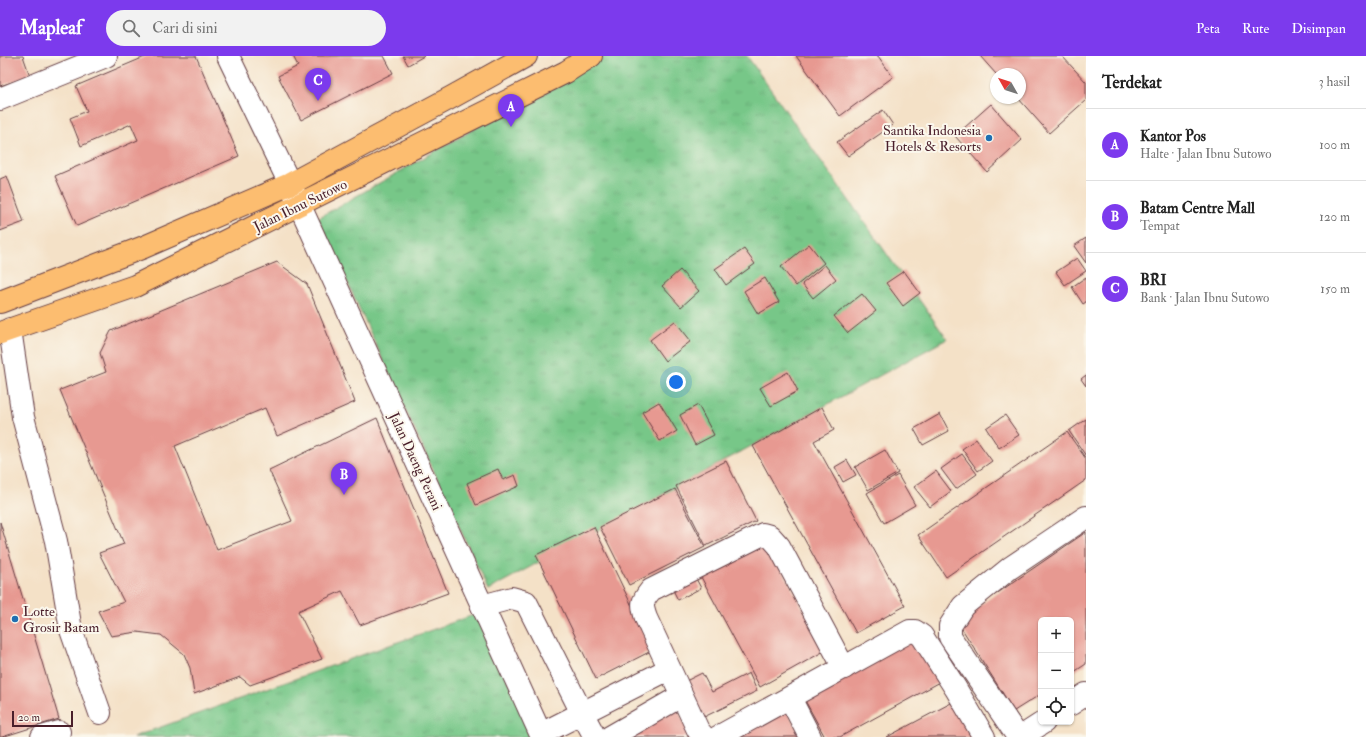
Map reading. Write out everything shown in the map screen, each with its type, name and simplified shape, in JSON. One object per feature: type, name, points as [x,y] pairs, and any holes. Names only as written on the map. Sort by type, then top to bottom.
[{"type":"main road","name":"Jalan Ibnu Sutowo","points":[[0,302],[144,247],[290,184],[526,56]]},
{"type":"main road","name":"Jalan Ibnu Sutowo","points":[[5,331],[135,286],[566,72],[591,56]]},
{"type":"street","points":[[0,99],[106,56]]},
{"type":"street","name":"Jalan Daeng Perani","points":[[228,56],[290,184],[541,736]]},
{"type":"street","points":[[5,331],[23,417],[56,541],[71,630],[100,713]]},
{"type":"street","points":[[1039,725],[1020,737],[950,637],[950,626],[955,615],[963,606],[1010,568],[1086,517]]},
{"type":"street","points":[[704,737],[698,730],[681,696],[642,608],[643,601],[651,590],[763,534],[770,536],[779,546],[844,668]]},
{"type":"street","points":[[482,606],[512,598],[526,602],[595,737]]},
{"type":"street","points":[[718,737],[910,631],[915,631],[922,636],[984,737]]},
{"type":"street","points":[[541,736],[582,713],[669,669]]},
{"type":"street","points":[[1074,702],[1086,694]]},
{"type":"street","points":[[610,737],[681,696]]},
{"type":"street","points":[[790,698],[810,737]]},
{"type":"green space","points":[[602,56],[747,56],[947,339],[488,590],[318,218]]},
{"type":"green space","points":[[479,613],[535,737],[133,737]]},
{"type":"building","points":[[0,56],[23,56],[30,76],[0,86]]},
{"type":"building","points":[[147,56],[196,56],[239,156],[77,226],[55,176],[138,140],[131,124],[81,146],[70,118],[87,111],[76,86]]},
{"type":"building","points":[[293,56],[384,56],[393,73],[301,120],[278,76],[298,66]]},
{"type":"building","points":[[403,56],[424,56],[408,65]]},
{"type":"building","points":[[796,56],[878,56],[893,77],[840,116]]},
{"type":"building","points":[[980,56],[1062,56],[1086,82],[1086,100],[1049,133],[1023,104],[1026,104],[1026,68],[991,68]]},
{"type":"building","name":"Santika Indonesia Hotels & Resorts","points":[[991,104],[1022,140],[987,172],[955,136]]},
{"type":"building","points":[[883,110],[893,125],[848,156],[837,142]]},
{"type":"building","points":[[7,176],[24,222],[0,231],[0,179]]},
{"type":"building","points":[[1086,238],[1086,263],[1074,246]]},
{"type":"building","points":[[809,244],[824,263],[796,286],[781,267]]},
{"type":"building","points":[[744,249],[755,264],[726,285],[715,269]]},
{"type":"building","points":[[1077,258],[1086,271],[1065,285],[1056,272]]},
{"type":"building","points":[[277,262],[307,284],[355,402],[277,436],[265,408],[175,446],[217,550],[292,521],[269,470],[377,418],[448,593],[360,625],[342,591],[298,611],[322,659],[250,685],[240,677],[194,694],[190,668],[184,654],[161,635],[137,632],[111,636],[98,611],[124,602],[99,553],[124,544],[60,390],[106,372],[100,353],[111,331]]},
{"type":"building","points":[[825,265],[836,279],[813,298],[802,284]]},
{"type":"building","points":[[680,270],[699,291],[681,307],[662,286]]},
{"type":"building","points":[[904,271],[920,293],[903,306],[886,283]]},
{"type":"building","points":[[1086,277],[1086,302],[1083,304],[1072,287]]},
{"type":"building","points":[[765,278],[779,302],[758,314],[744,291]]},
{"type":"building","points":[[862,294],[876,311],[848,333],[834,316]]},
{"type":"building","points":[[675,321],[691,341],[665,361],[650,340]]},
{"type":"building","points":[[788,372],[798,391],[771,406],[760,388]]},
{"type":"building","points":[[1086,375],[1086,386],[1081,379]]},
{"type":"building","points":[[659,402],[677,431],[660,441],[642,412]]},
{"type":"building","points":[[698,405],[714,435],[695,445],[680,415]]},
{"type":"building","points":[[822,407],[834,430],[814,441],[905,606],[856,633],[753,446]]},
{"type":"building","points":[[940,414],[949,431],[923,445],[914,429]]},
{"type":"building","points":[[1005,415],[1019,435],[999,448],[986,428]]},
{"type":"building","points":[[1086,419],[1086,456],[1069,431]]},
{"type":"building","points":[[1067,432],[1086,459],[1086,480],[946,577],[918,535]]},
{"type":"building","points":[[976,439],[992,461],[978,471],[962,449]]},
{"type":"building","points":[[885,450],[898,473],[868,490],[855,467]]},
{"type":"building","points":[[962,454],[977,474],[956,489],[941,469]]},
{"type":"building","points":[[847,460],[856,475],[843,482],[835,467]]},
{"type":"building","points":[[726,461],[756,521],[706,546],[676,486]]},
{"type":"building","points":[[498,469],[503,480],[515,475],[519,486],[476,505],[467,483]]},
{"type":"building","points":[[936,471],[951,491],[930,507],[914,487]]},
{"type":"building","points":[[898,475],[915,505],[884,523],[867,493]]},
{"type":"building","points":[[675,489],[705,547],[629,585],[600,527]]},
{"type":"building","name":"Lotte Grosir Batam","points":[[0,522],[59,719],[2,737],[0,737]]},
{"type":"building","points":[[594,527],[653,650],[596,679],[536,555]]},
{"type":"building","points":[[1086,532],[1086,664],[1074,672],[1074,617],[1038,617],[1038,696],[1014,711],[957,621]]},
{"type":"building","points":[[766,541],[826,650],[760,687],[701,577]]},
{"type":"building","points":[[693,573],[701,588],[678,600],[670,584]]},
{"type":"building","points":[[916,632],[942,681],[840,737],[825,737],[802,695]]},
{"type":"building","points":[[702,673],[712,692],[749,673],[757,691],[704,717],[686,681]]},
{"type":"building","points":[[953,702],[972,737],[887,737]]},
{"type":"building","points":[[786,708],[801,737],[731,737]]},
{"type":"building","points":[[678,709],[691,737],[622,737]]},
{"type":"place","name":"BRI","points":[[318,101]]},
{"type":"place","name":"Kantor Pos","points":[[511,127]]},
{"type":"place","name":"Santika Indonesia Hotels & Resorts","points":[[989,138]]},
{"type":"place","name":"Batam Centre Mall","points":[[344,495]]},
{"type":"place","name":"Lotte Grosir Batam","points":[[15,619]]}]
